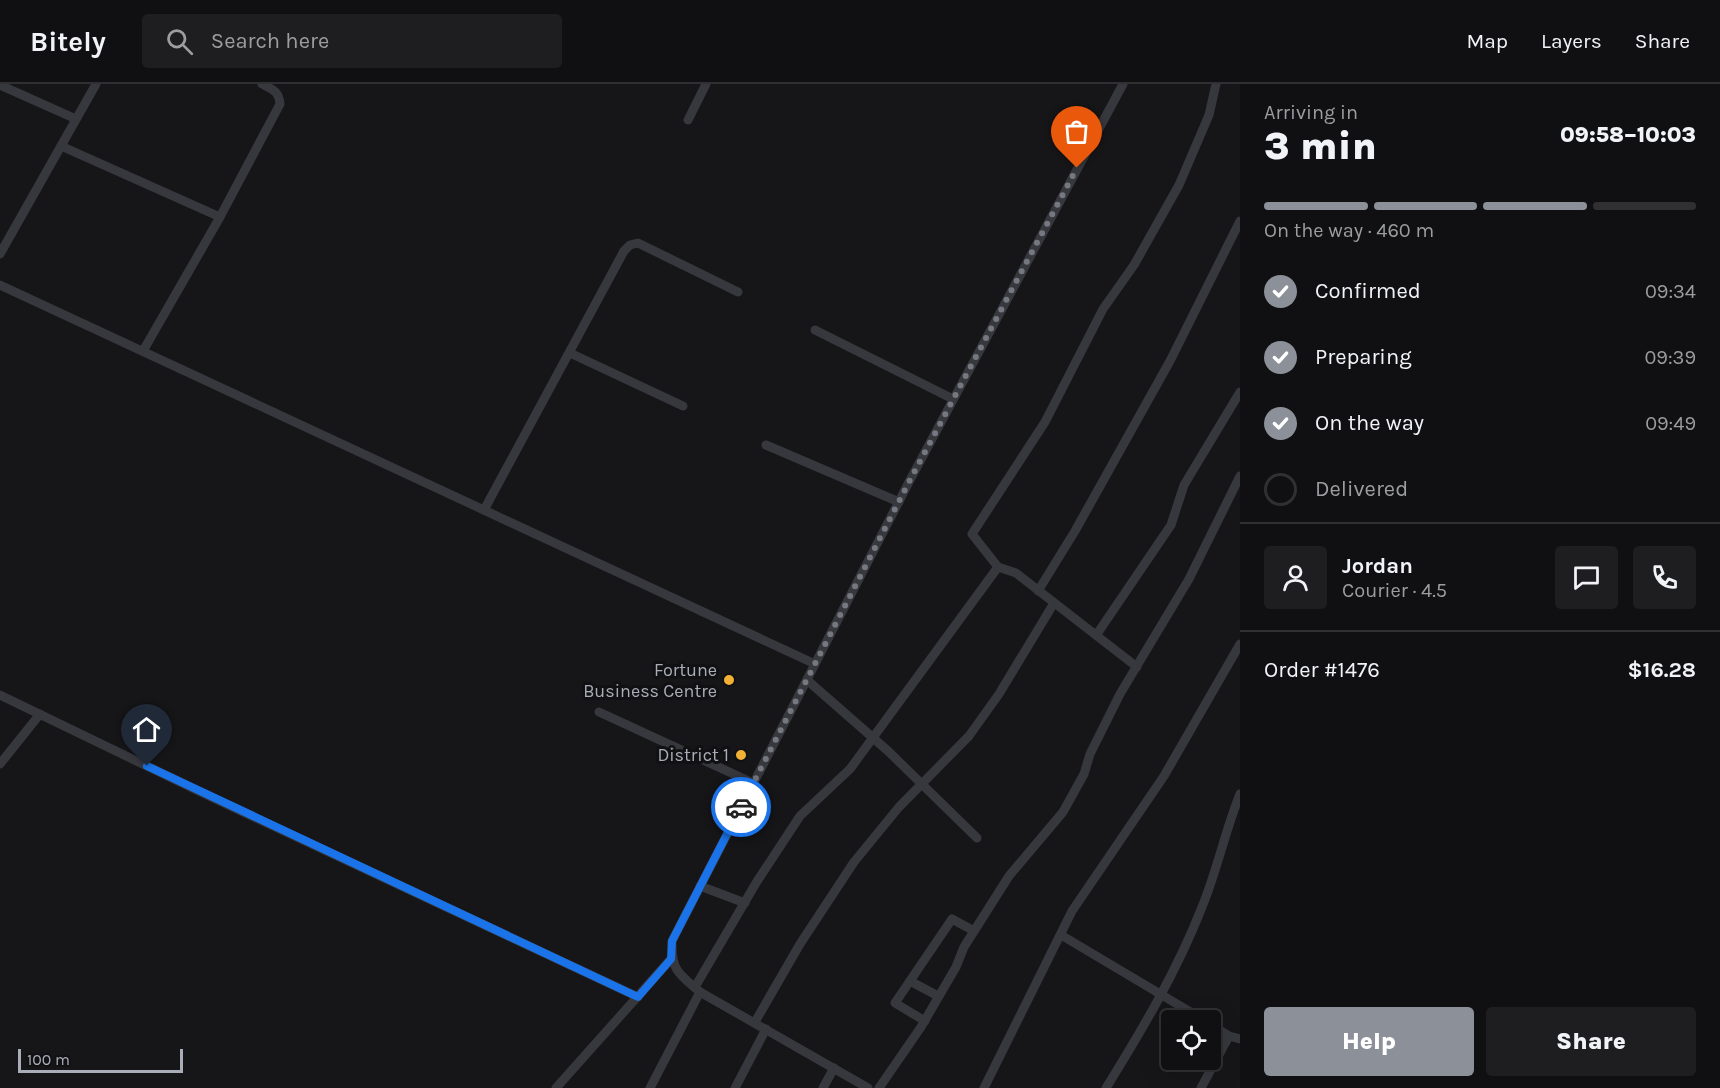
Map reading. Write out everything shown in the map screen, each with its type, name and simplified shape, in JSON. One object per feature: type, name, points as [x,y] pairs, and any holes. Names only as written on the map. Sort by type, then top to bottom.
[{"type":"street","points":[[0,254],[96,84]]},
{"type":"street","points":[[143,351],[220,217],[280,104],[275,90],[262,84]]},
{"type":"street","points":[[688,120],[706,84]]},
{"type":"street","points":[[868,1088],[680,977],[671,959],[672,941],[953,399],[1123,84]]},
{"type":"street","points":[[1137,667],[1016,573],[999,567],[972,534],[1045,422],[1104,309],[1134,265],[1179,185],[1209,114],[1216,84]]},
{"type":"street","points":[[0,85],[76,120]]},
{"type":"street","points":[[62,146],[220,217]]},
{"type":"street","points":[[1038,591],[1075,531],[1170,361],[1240,221]]},
{"type":"street","points":[[484,510],[624,250],[638,243],[649,247],[738,292]]},
{"type":"street","points":[[0,285],[815,664]]},
{"type":"street","points":[[815,330],[953,399]]},
{"type":"street","points":[[570,354],[683,406]]},
{"type":"street","points":[[1097,634],[1171,525],[1184,485],[1240,392]]},
{"type":"street","points":[[766,445],[899,502]]},
{"type":"street","points":[[879,1088],[925,1021],[974,931],[1009,876],[1064,812],[1084,774],[1090,754],[1109,715],[1146,647],[1189,579],[1240,476]]},
{"type":"street","points":[[650,1088],[697,989],[745,903],[800,816],[850,769],[999,567]]},
{"type":"street","points":[[754,1022],[800,944],[854,862],[921,784],[969,736],[999,694],[1054,603]]},
{"type":"street","points":[[984,1088],[1077,904],[1164,776],[1240,644]]},
{"type":"street","points":[[807,680],[921,784],[976,838]]},
{"type":"street","points":[[0,695],[211,798],[638,997]]},
{"type":"street","points":[[599,712],[753,783]]},
{"type":"street","points":[[0,764],[40,714]]},
{"type":"street","points":[[1106,1088],[1161,994],[1204,904],[1240,795]]},
{"type":"street","points":[[700,886],[745,903]]},
{"type":"street","points":[[925,1021],[896,1003],[952,919],[974,931]]},
{"type":"street","points":[[1061,935],[1187,1010]]},
{"type":"street","points":[[556,1088],[671,959]]},
{"type":"street","points":[[910,981],[938,996]]},
{"type":"street","points":[[735,1088],[766,1029]]},
{"type":"street","points":[[1221,1031],[1240,1039]]},
{"type":"street","points":[[1201,1088],[1229,1036]]},
{"type":"street","points":[[823,1088],[834,1068]]},
{"type":"way so far","points":[[741,807],[910,480],[1077,168]]},
{"type":"place","name":"Fortune Business Centre","points":[[729,680]]},
{"type":"place","name":"District 1","points":[[741,755]]},
{"type":"route","points":[[147,766],[638,997],[671,959],[672,941],[741,807]]}]
